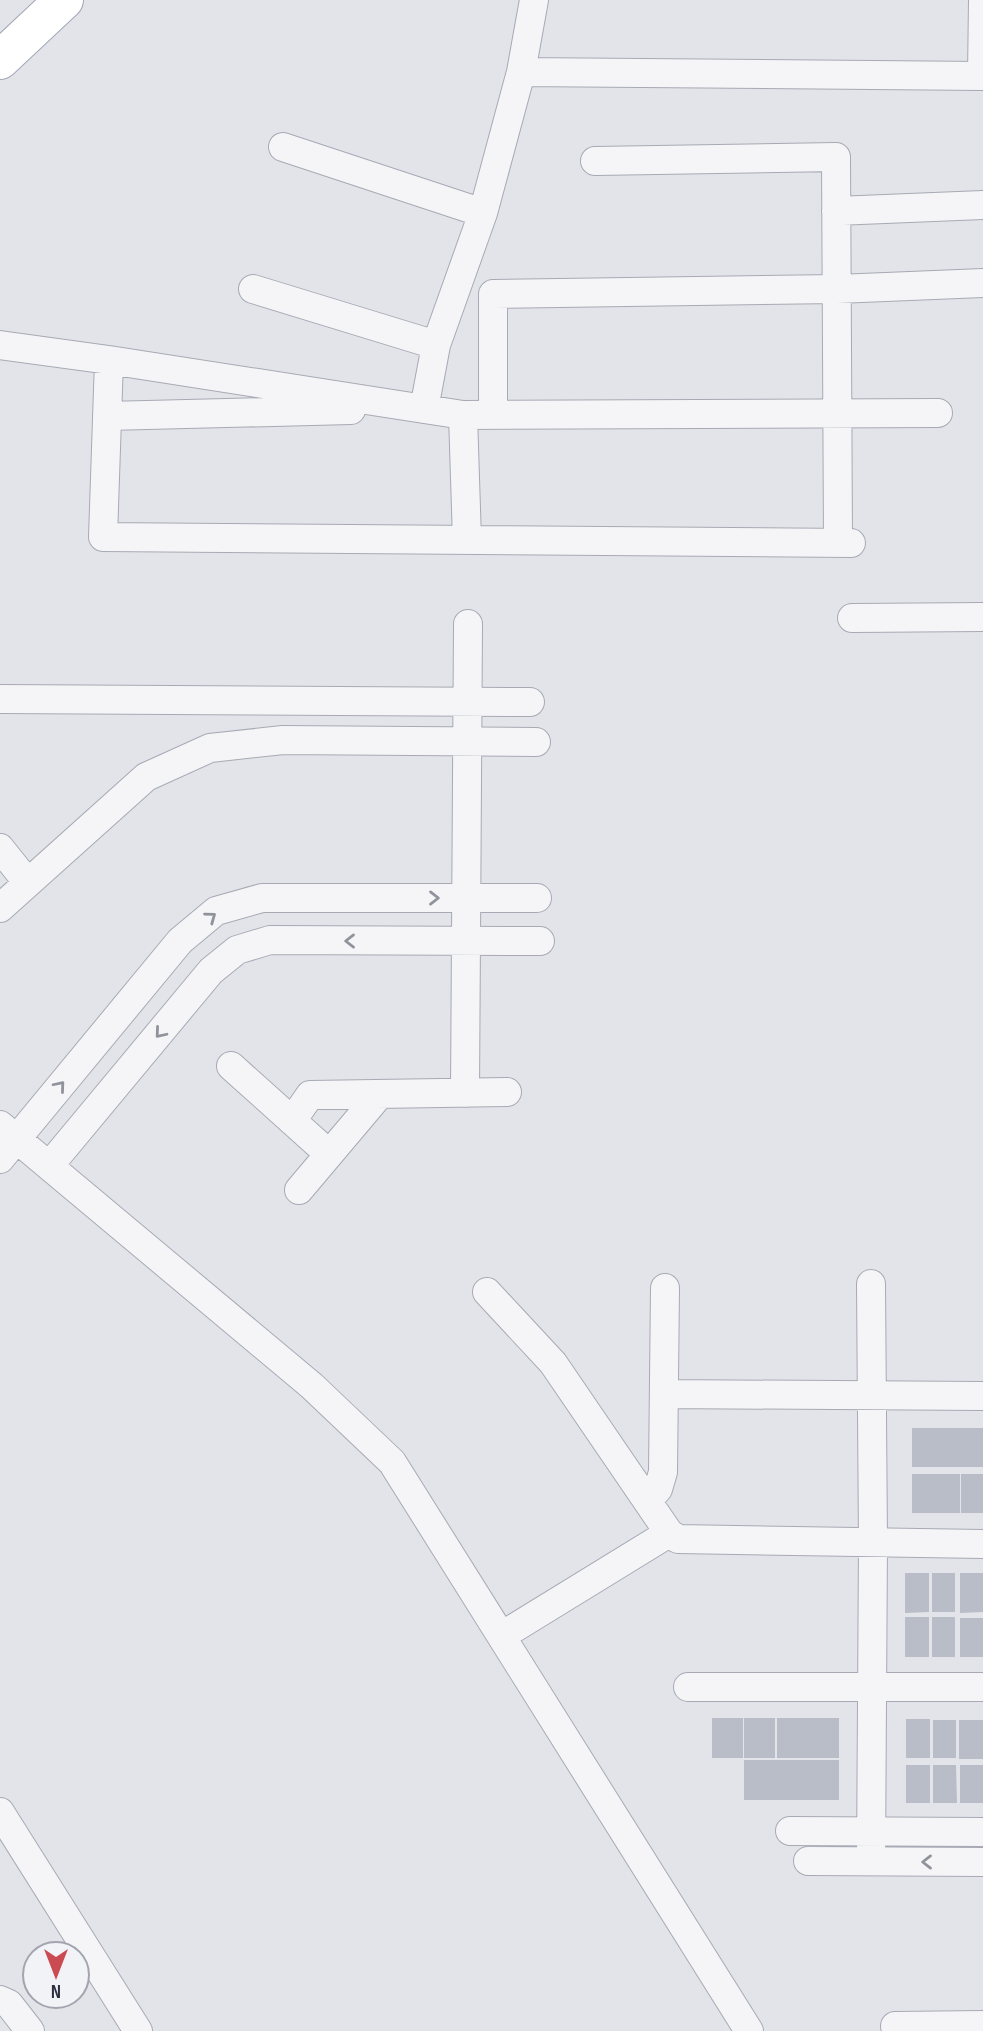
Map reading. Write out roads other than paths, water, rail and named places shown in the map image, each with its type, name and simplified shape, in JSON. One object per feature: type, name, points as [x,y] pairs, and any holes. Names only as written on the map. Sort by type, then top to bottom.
[{"type":"main road","points":[[0,60],[64,0]]},
{"type":"street","points":[[424,409],[436,345],[483,213],[521,72],[534,0]]},
{"type":"street","points":[[521,72],[982,76],[983,0]]},
{"type":"street","points":[[283,148],[483,213]]},
{"type":"street","points":[[109,360],[103,537],[845,543],[838,415],[836,157],[595,161]]},
{"type":"street","points":[[836,211],[983,205]]},
{"type":"street","points":[[493,415],[493,294],[836,289],[983,283]]},
{"type":"street","points":[[253,289],[436,345]]},
{"type":"street","points":[[0,345],[463,415],[938,413]]},
{"type":"street","points":[[107,416],[424,409]]},
{"type":"street","points":[[463,415],[467,540]]},
{"type":"street","points":[[852,618],[983,617]]},
{"type":"street","points":[[465,1093],[468,624]]},
{"type":"street","points":[[0,699],[530,702]]},
{"type":"street","points":[[0,908],[146,777],[210,748],[283,740],[536,742]]},
{"type":"street","points":[[0,848],[28,883]]},
{"type":"street","points":[[537,898],[262,898],[216,911],[180,941],[5,1141],[49,1166],[312,1385],[392,1462],[750,2031]]},
{"type":"street","points":[[49,1166],[211,971],[237,950],[270,940],[540,941]]},
{"type":"street","points":[[231,1066],[329,1154]]},
{"type":"street","points":[[292,1121],[310,1095],[507,1092]]},
{"type":"street","points":[[299,1190],[380,1094]]},
{"type":"street","points":[[871,1284],[871,1861]]},
{"type":"street","points":[[649,1500],[658,1489],[663,1472],[665,1289]]},
{"type":"street","points":[[487,1292],[553,1363],[669,1533],[678,1539],[983,1544]]},
{"type":"street","points":[[664,1394],[983,1396]]},
{"type":"street","points":[[503,1635],[669,1533]]},
{"type":"street","points":[[688,1687],[983,1686]]},
{"type":"street","points":[[0,1812],[138,2031]]},
{"type":"street","points":[[790,1831],[983,1832]]},
{"type":"street","points":[[808,1861],[983,1862]]},
{"type":"street","points":[[0,2000],[9,2004],[30,2031]]},
{"type":"street","points":[[895,2026],[983,2025]]}]
